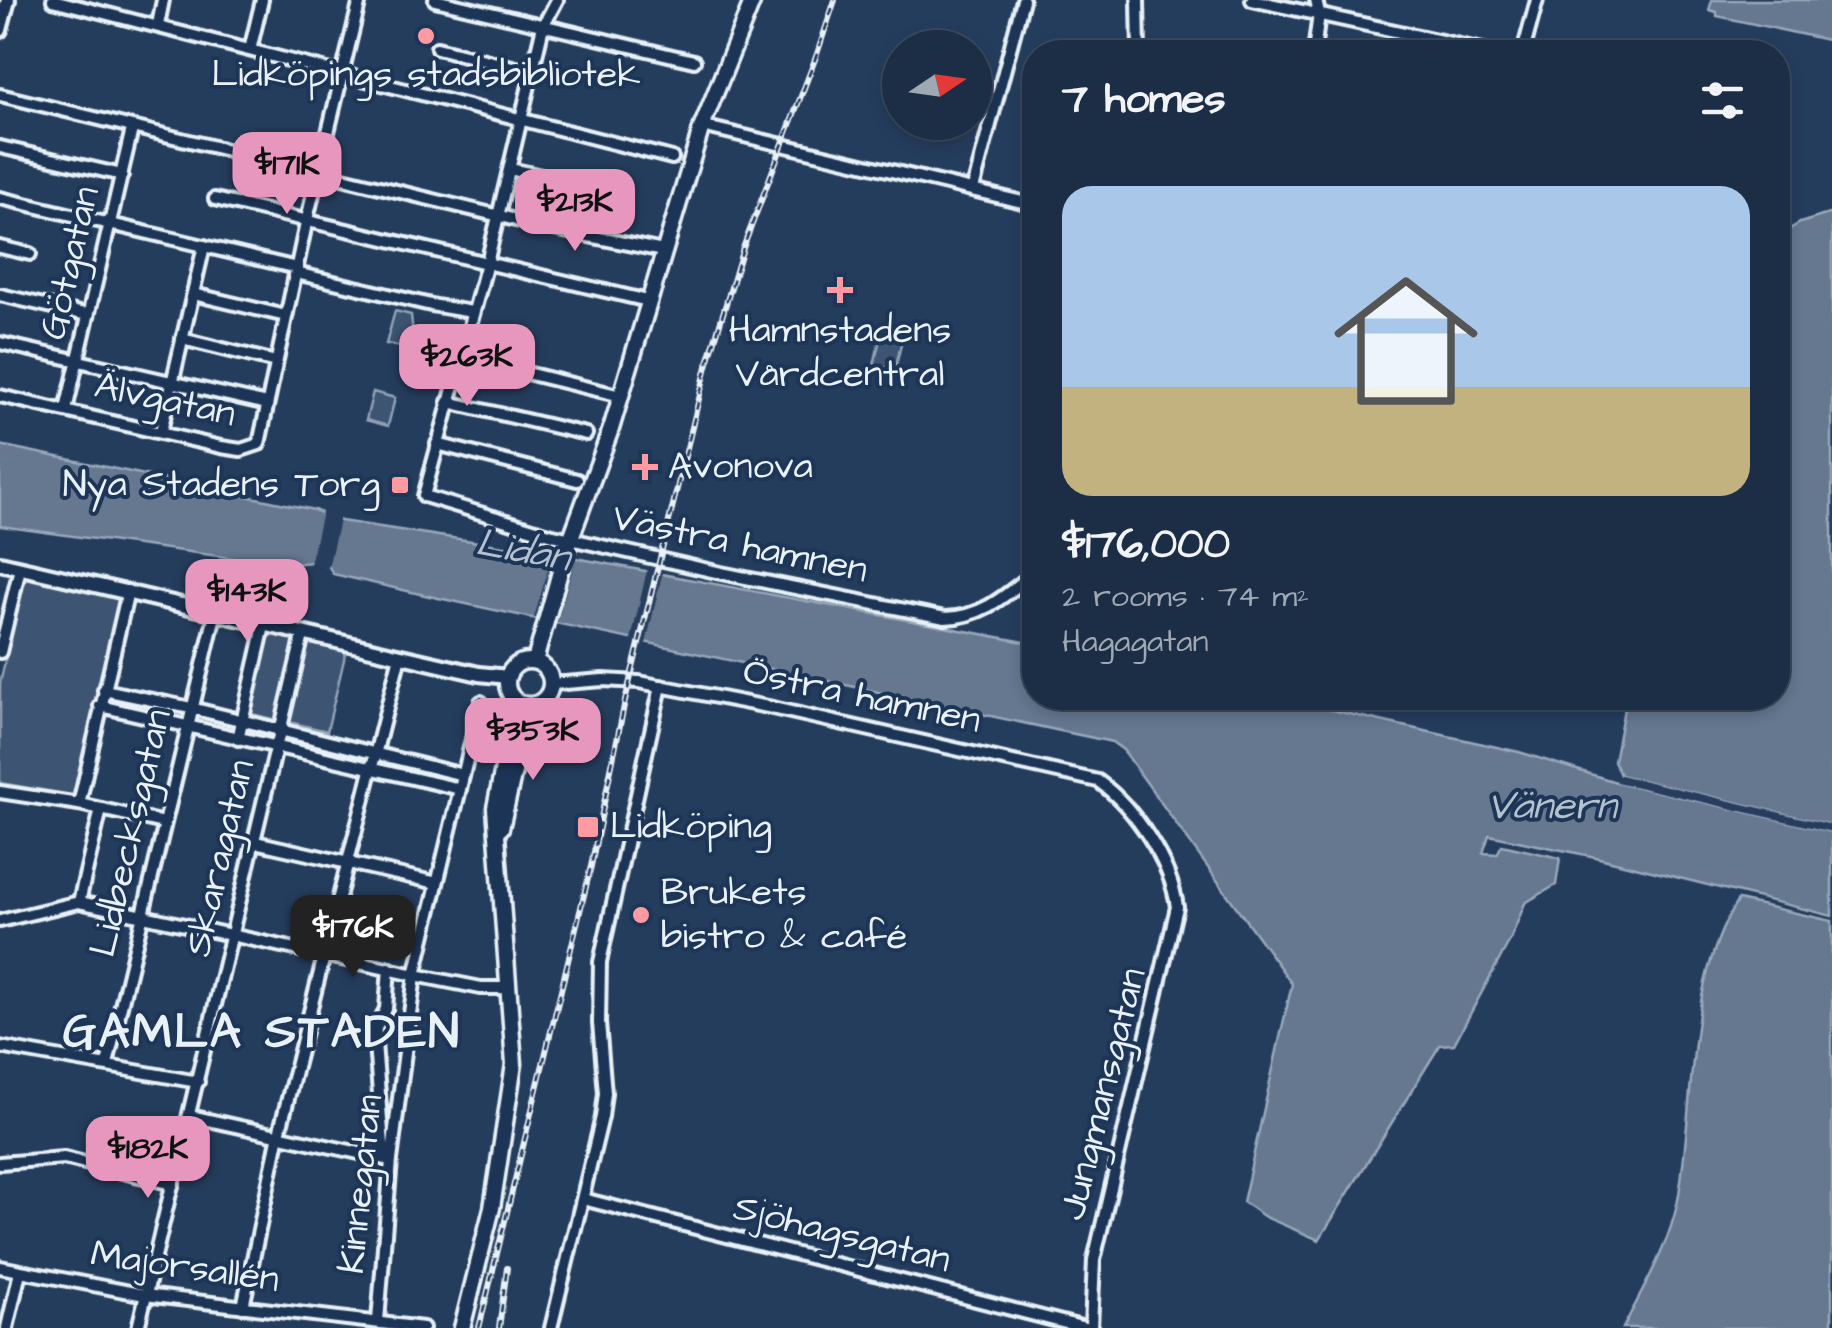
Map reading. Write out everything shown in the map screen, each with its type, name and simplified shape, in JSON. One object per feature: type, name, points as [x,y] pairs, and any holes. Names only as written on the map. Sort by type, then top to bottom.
[{"type":"main road","points":[[535,661],[565,554],[621,396],[702,126],[753,0]]},
{"type":"main road","points":[[462,1328],[492,1208],[514,1064],[495,808],[514,714],[508,676],[521,662],[535,661],[548,670],[552,684],[546,698],[522,704],[512,697]]},
{"type":"main road","points":[[498,848],[516,762],[534,704]]},
{"type":"street","points":[[0,30],[8,0]]},
{"type":"street","points":[[53,0],[672,158]]},
{"type":"street","points":[[158,25],[163,0]]},
{"type":"street","points":[[250,50],[262,0]]},
{"type":"street","points":[[0,343],[267,404],[360,0]]},
{"type":"street","points":[[436,0],[694,61]]},
{"type":"street","points":[[557,0],[543,26],[499,216],[437,444],[577,480]]},
{"type":"street","points":[[973,189],[1022,0]]},
{"type":"street","points":[[1138,0],[1139,40]]},
{"type":"street","points":[[1252,0],[1437,40]]},
{"type":"street","points":[[1315,40],[1316,0]]},
{"type":"street","points":[[1526,40],[1537,0]]},
{"type":"street","points":[[437,48],[532,72]]},
{"type":"street","points":[[0,95],[318,174],[663,251]]},
{"type":"street","points":[[702,126],[1022,202]]},
{"type":"street","name":"Götgatan","points":[[66,410],[132,129]]},
{"type":"street","points":[[0,147],[122,175]]},
{"type":"street","points":[[510,168],[555,180]]},
{"type":"street","points":[[0,198],[472,312]]},
{"type":"street","points":[[215,199],[648,301]]},
{"type":"street","points":[[161,431],[204,246]]},
{"type":"street","points":[[0,247],[30,254]]},
{"type":"street","points":[[193,294],[286,316]]},
{"type":"street","points":[[0,296],[88,316]]},
{"type":"street","points":[[182,339],[276,362]]},
{"type":"street","points":[[461,357],[621,396]]},
{"type":"street","name":"Älvgatan","points":[[0,396],[241,450],[259,444],[267,404]]},
{"type":"street","points":[[448,402],[586,434]]},
{"type":"street","name":"Västra hamnen","points":[[437,444],[424,496],[570,538],[945,618],[966,618],[984,610],[1022,582]]},
{"type":"street","points":[[0,563],[303,635],[479,674],[508,676]]},
{"type":"street","points":[[0,652],[20,568]]},
{"type":"street","points":[[78,804],[128,591]]},
{"type":"street","name":"Lidbecksgatan","points":[[107,1064],[215,615]]},
{"type":"street","points":[[238,739],[264,626]]},
{"type":"street","name":"Skaragatan","points":[[138,1328],[303,635]]},
{"type":"street","points":[[243,1306],[280,1134],[400,656]]},
{"type":"street","name":"Östra hamnen","points":[[552,684],[620,680],[662,686],[1098,782],[1127,809],[1169,876]]},
{"type":"street","points":[[550,1328],[604,1104],[598,986],[602,944],[662,686]]},
{"type":"street","points":[[104,690],[463,775]]},
{"type":"street","name":"Kinnegatan","points":[[370,1323],[388,1159],[416,975],[481,702]]},
{"type":"street","points":[[100,706],[460,789]]},
{"type":"street","points":[[0,792],[164,823]]},
{"type":"street","points":[[79,902],[101,809]]},
{"type":"street","points":[[255,842],[437,883]]},
{"type":"street","name":"Jungmansgatan","points":[[1088,1328],[1094,1260],[1174,926],[1176,907],[1169,876]]},
{"type":"street","points":[[0,921],[79,902],[416,975],[481,988],[509,988]]},
{"type":"street","points":[[190,1116],[388,1159],[375,1043],[376,1028],[386,1008],[389,968]]},
{"type":"street","points":[[0,1048],[198,1082]]},
{"type":"street","points":[[0,1163],[64,1158],[173,1184]]},
{"type":"street","name":"Sjöhagsgatan","points":[[583,1199],[1088,1328]]},
{"type":"street","name":"Majorsallén","points":[[0,1266],[146,1295],[423,1328]]},
{"type":"street","points":[[7,1328],[20,1272]]},
{"type":"shaded area","points":[[395,311],[411,315],[413,334],[404,347],[386,344]]},
{"type":"shaded area","points":[[881,335],[902,340],[895,370],[874,365]]},
{"type":"shaded area","points":[[373,392],[395,398],[388,426],[366,420]]},
{"type":"shaded area","points":[[24,575],[120,598],[76,796],[0,783],[0,684]]},
{"type":"shaded area","points":[[269,628],[297,635],[276,720],[248,713]]},
{"type":"shaded area","points":[[309,638],[347,647],[327,731],[289,722]]},
{"type":"water","points":[[1712,0],[1832,0],[1832,41],[1717,16],[1717,12],[1709,10]]},
{"type":"water","name":"Vänern","points":[[1832,213],[1832,825],[1620,775],[1614,761],[1624,710],[1790,710],[1790,229]]},
{"type":"water","name":"Lidan","points":[[0,445],[314,510],[341,521],[544,552],[1022,642],[1022,710],[1332,710],[1519,752],[1616,782],[1832,832],[1832,916],[1591,856],[1489,835],[1483,853],[1497,854],[1502,845],[1560,858],[1556,885],[1525,903],[1511,938],[1454,1044],[1440,1045],[1319,1240],[1265,1217],[1243,1202],[1292,984],[1123,750],[1112,742],[429,596],[333,574],[329,567],[312,562],[283,565],[0,526]]},
{"type":"water","points":[[1738,900],[1832,921],[1832,1328],[1623,1328],[1655,1266],[1674,1217],[1700,1006],[1721,933]]},
{"type":"pier","points":[[322,512],[340,516],[328,568],[310,564]]},
{"type":"pier","points":[[553,553],[576,557],[557,623],[534,618]]},
{"type":"pier","points":[[648,566],[663,570],[645,648],[630,644]]},
{"type":"pier","points":[[1620,775],[1832,825],[1832,832],[1616,782]]},
{"type":"railway","points":[[479,1328],[707,366],[743,248],[835,0]]},
{"type":"railway","points":[[499,1328],[507,1268]]},
{"type":"place","name":"Lidköpings stadsbibliotek","points":[[426,36]]},
{"type":"place","name":"Hamnstadens Vårdcentral","points":[[840,290]]},
{"type":"place","name":"Avonova","points":[[645,467]]},
{"type":"place","name":"Nya Stadens Torg","points":[[400,485]]},
{"type":"place","name":"Lidköping","points":[[588,827]]},
{"type":"place","name":"Brukets bistro & café","points":[[641,915]]},
{"type":"district","name":"GAMLA STADEN","points":[[262,1033]]}]
